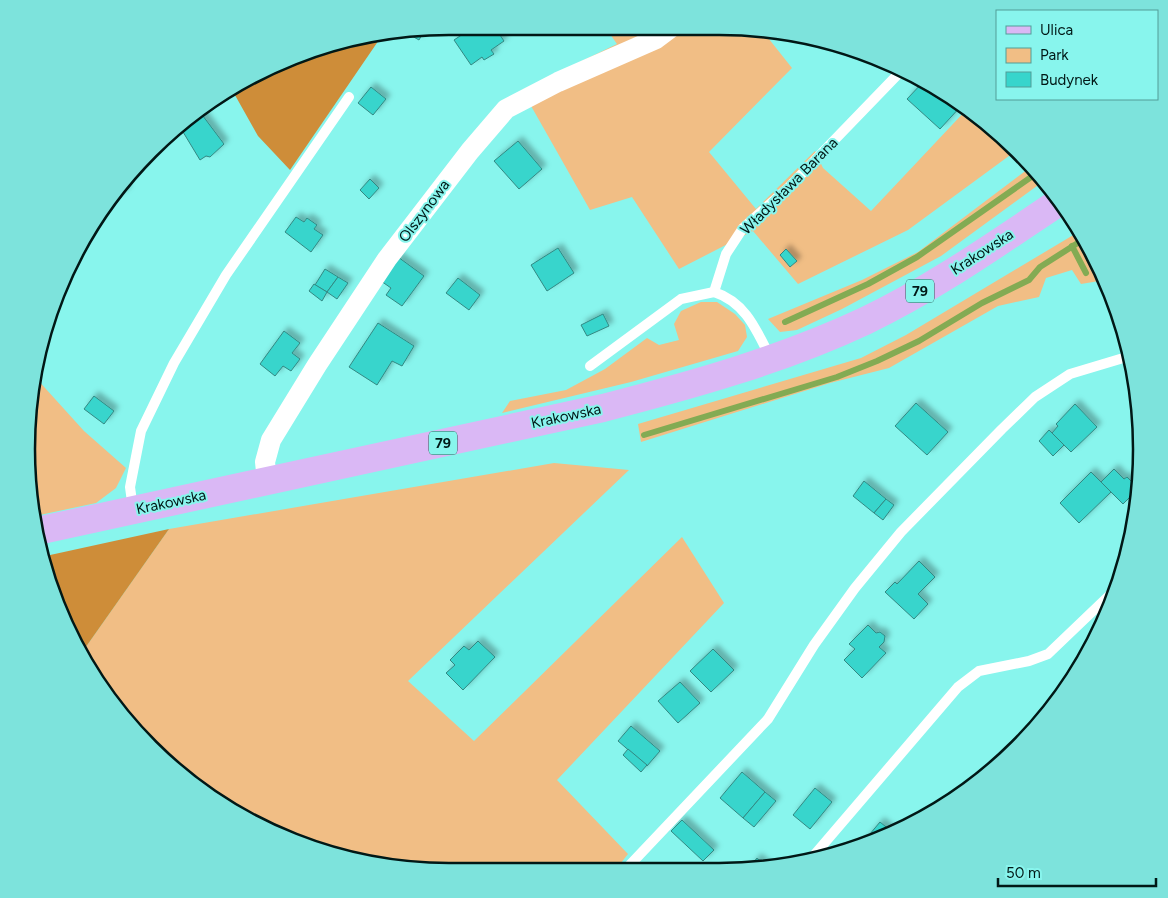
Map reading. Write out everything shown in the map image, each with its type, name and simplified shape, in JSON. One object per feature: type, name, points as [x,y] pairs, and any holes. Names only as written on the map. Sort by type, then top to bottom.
[{"type":"main road","name":"Krakowska","points":[[43,530],[603,408],[690,386],[771,359],[865,320],[906,299],[980,255],[1053,206]]},
{"type":"street","name":"Olszynowa","points":[[267,481],[265,462],[271,440],[317,365],[387,259],[470,151],[506,109],[558,82],[661,35]]},
{"type":"lane","name":"Władysława Barana","points":[[714,292],[726,254],[743,228],[789,187],[897,76]]},
{"type":"lane","points":[[133,511],[130,487],[141,431],[174,364],[226,275],[350,97]]},
{"type":"lane","points":[[590,366],[681,299],[714,292],[726,296],[740,306],[752,321],[771,359]]},
{"type":"lane","points":[[632,863],[768,719],[809,653],[855,588],[901,532],[1036,397],[1070,374],[1123,358]]},
{"type":"lane","points":[[818,851],[958,687],[979,671],[1029,661],[1048,654],[1104,600]]},
{"type":"green space","points":[[611,35],[719,35],[769,39],[792,68],[709,152],[756,209],[815,151],[823,168],[871,211],[962,114],[1011,155],[908,230],[798,284],[753,231],[679,269],[632,197],[590,210],[522,90],[617,44]]},
{"type":"green space","points":[[1025,171],[1038,185],[941,256],[842,309],[797,330],[780,332],[768,319],[862,280],[918,252]]},
{"type":"green space","points":[[1073,235],[1097,281],[1081,284],[1072,270],[1046,278],[1039,297],[998,306],[889,368],[830,383],[641,442],[638,424],[861,358],[906,335]]},
{"type":"green space","points":[[701,302],[717,302],[735,314],[745,325],[747,337],[738,351],[631,382],[502,413],[510,401],[566,390],[605,369],[647,338],[659,345],[679,340],[674,324],[681,311]]},
{"type":"green space","points":[[41,383],[84,431],[126,468],[116,488],[96,503],[41,515],[35,449]]},
{"type":"green space","points":[[554,463],[629,470],[408,681],[474,741],[682,537],[724,603],[557,780],[628,854],[621,863],[449,863],[422,862],[368,855],[316,841],[291,831],[242,808],[219,793],[156,742],[121,701],[86,647],[169,529]]},
{"type":"shaded area","points":[[378,42],[290,170],[258,136],[235,95],[266,78],[316,57]]},
{"type":"shaded area","points":[[169,529],[86,647],[67,607],[49,555]]},
{"type":"building","points":[[462,35],[500,35],[504,41],[491,50],[494,54],[484,60],[482,57],[471,65],[454,40]]},
{"type":"building","points":[[919,86],[957,111],[940,129],[907,99]]},
{"type":"building","points":[[371,87],[386,99],[373,115],[358,103]]},
{"type":"building","points":[[203,116],[224,144],[210,157],[206,156],[200,160],[183,132]]},
{"type":"building","points":[[518,141],[542,169],[519,189],[494,161]]},
{"type":"building","points":[[370,179],[379,188],[369,199],[360,190]]},
{"type":"building","points":[[296,217],[304,222],[307,218],[317,225],[314,229],[323,235],[311,252],[285,232]]},
{"type":"building","points":[[558,248],[574,273],[547,291],[531,265]]},
{"type":"building","points":[[786,249],[797,261],[790,267],[780,255]]},
{"type":"building","points":[[398,257],[424,276],[402,306],[386,295],[391,288],[381,281]]},
{"type":"building","points":[[325,269],[338,277],[327,292],[315,285]]},
{"type":"building","points":[[338,277],[348,283],[337,299],[327,292]]},
{"type":"building","points":[[458,278],[480,295],[469,310],[446,293]]},
{"type":"building","points":[[314,284],[327,292],[322,301],[309,291]]},
{"type":"building","points":[[603,314],[609,326],[587,336],[581,325]]},
{"type":"building","points":[[378,323],[414,346],[402,366],[392,361],[377,385],[349,367]]},
{"type":"building","points":[[284,331],[300,343],[292,353],[300,359],[291,371],[283,366],[275,376],[260,364]]},
{"type":"building","points":[[94,396],[114,411],[104,424],[84,409]]},
{"type":"building","points":[[916,403],[948,432],[927,455],[895,426]]},
{"type":"building","points":[[1075,404],[1097,427],[1071,452],[1052,433],[1058,426],[1056,424]]},
{"type":"building","points":[[1049,430],[1064,445],[1053,456],[1039,441]]},
{"type":"building","points":[[1114,469],[1124,479],[1127,477],[1131,481],[1130,497],[1123,504],[1101,482]]},
{"type":"building","points":[[1091,472],[1111,492],[1079,523],[1060,503]]},
{"type":"building","points":[[864,481],[886,499],[874,513],[853,496]]},
{"type":"building","points":[[886,499],[894,505],[883,520],[874,513]]},
{"type":"building","points":[[919,561],[935,577],[918,594],[928,604],[914,619],[885,592],[895,582],[897,584]]},
{"type":"building","points":[[868,625],[876,633],[880,632],[885,636],[884,642],[879,647],[886,653],[862,678],[844,660],[855,649],[849,644]]},
{"type":"building","points":[[478,641],[495,657],[463,690],[446,673],[455,665],[450,660],[464,646],[469,650]]},
{"type":"building","points":[[713,649],[734,670],[711,692],[690,671]]},
{"type":"building","points":[[680,682],[700,703],[678,723],[658,701]]},
{"type":"building","points":[[631,726],[660,751],[647,766],[618,741]]},
{"type":"building","points":[[628,749],[647,765],[641,772],[623,755]]},
{"type":"building","points":[[742,772],[765,792],[743,818],[720,798]]},
{"type":"building","points":[[815,788],[832,802],[810,829],[793,815]]},
{"type":"building","points":[[765,792],[776,801],[754,827],[743,818]]},
{"type":"building","points":[[682,820],[714,850],[703,861],[671,831]]},
{"type":"building","points":[[880,822],[886,827],[877,831],[870,834]]},
{"type":"waterway","points":[[785,322],[868,284],[917,257],[1031,177]]},
{"type":"waterway","points":[[644,435],[837,377],[877,361],[919,341],[982,303],[1029,280],[1040,267],[1078,243]]},
{"type":"waterway","points":[[1072,246],[1086,273]]}]
